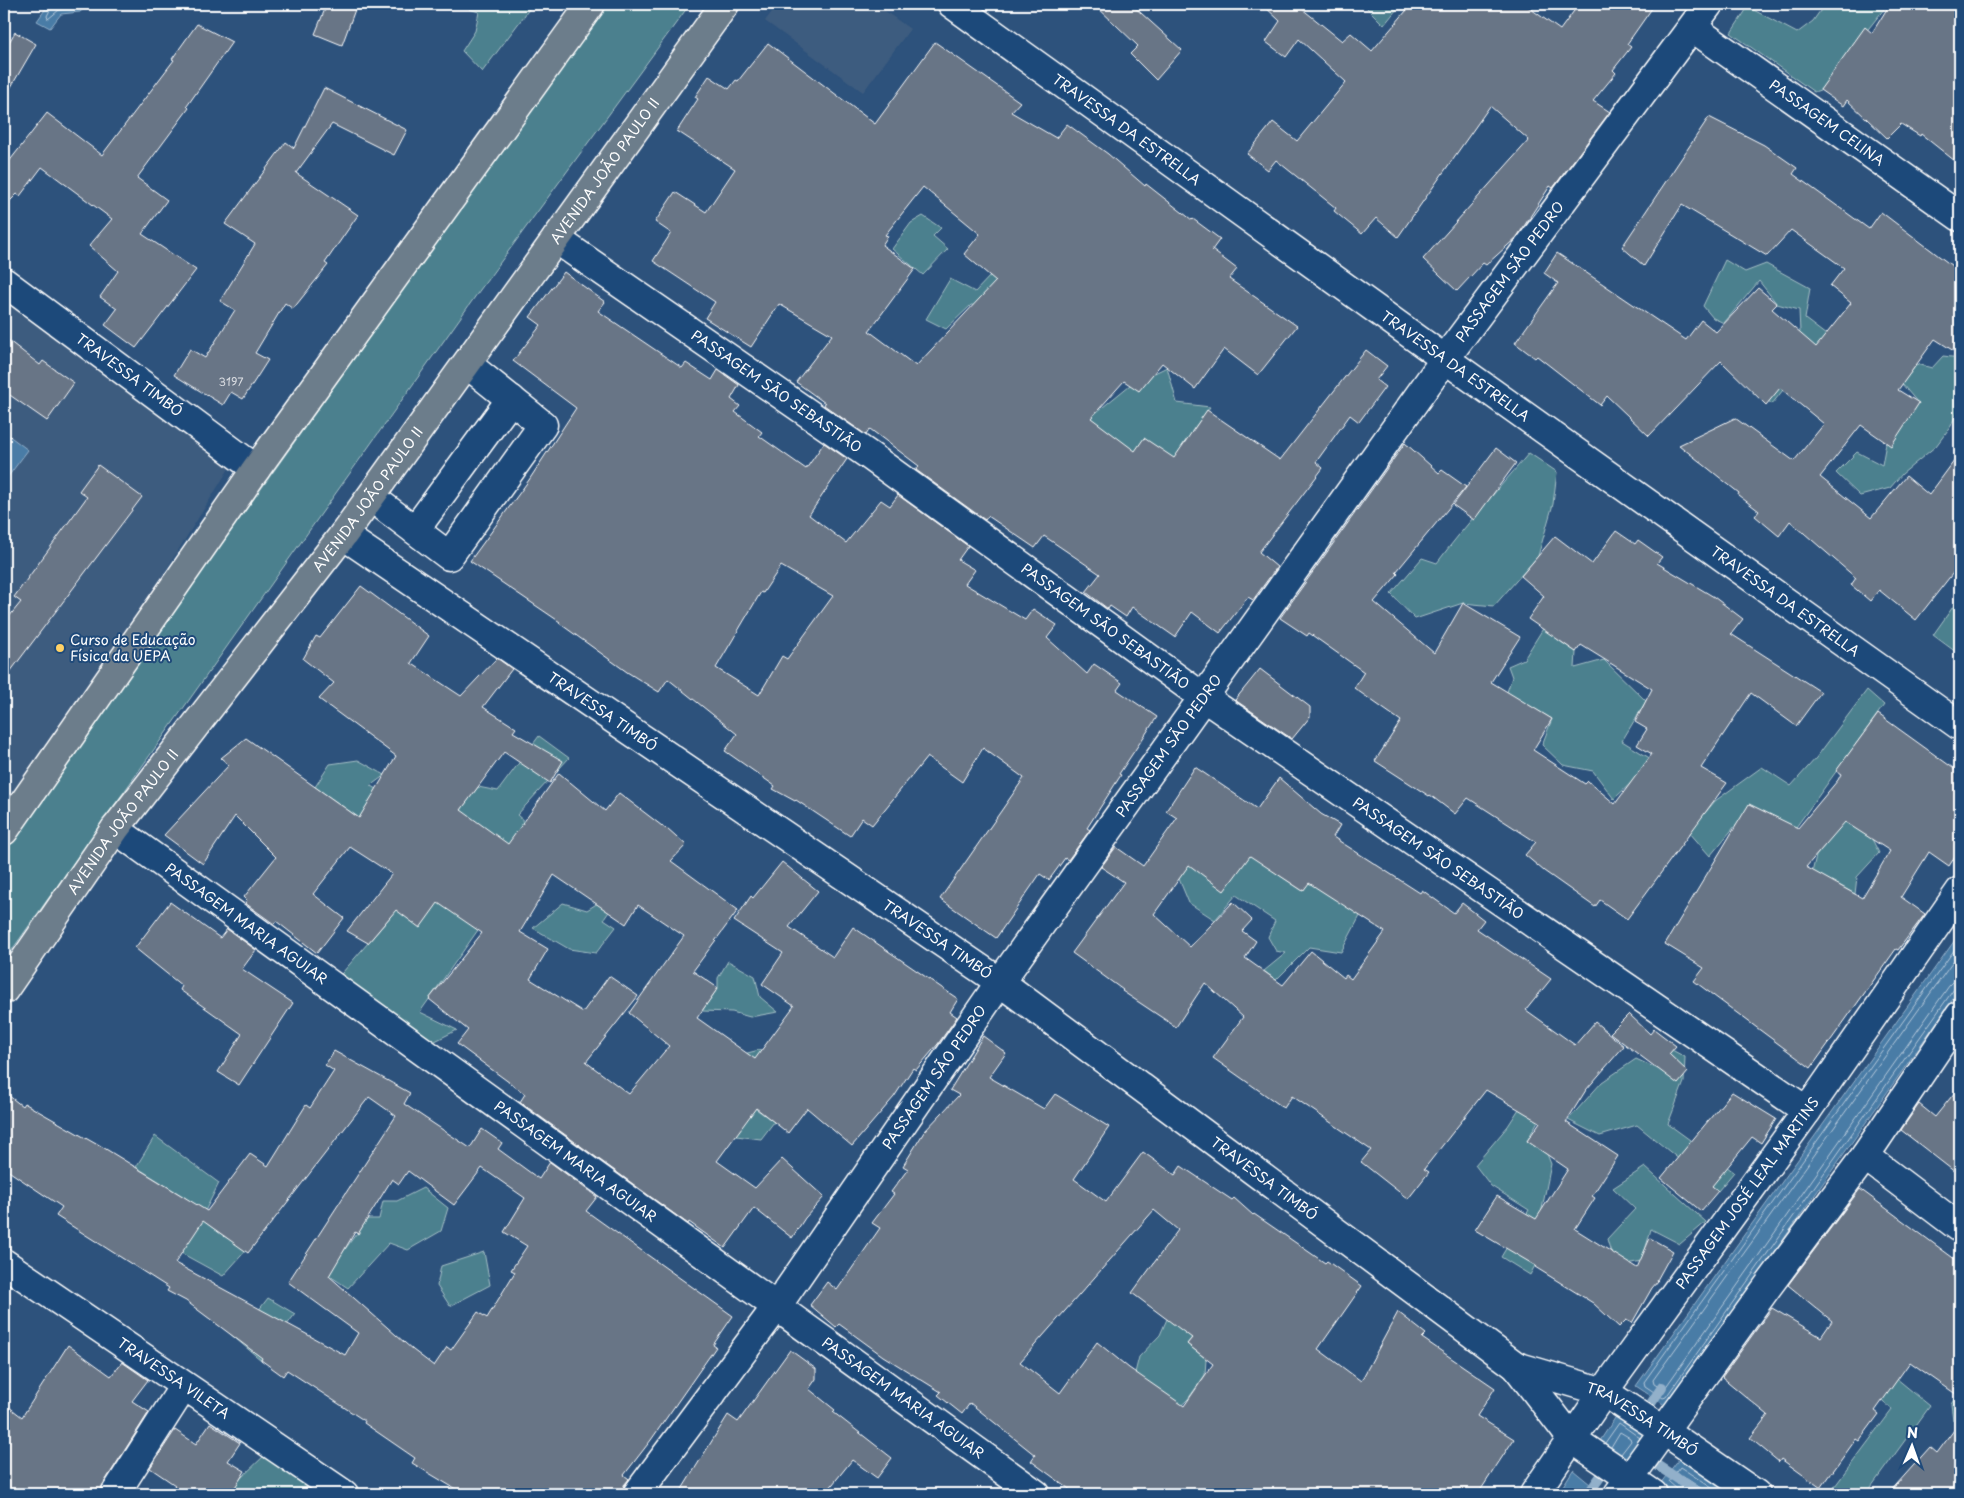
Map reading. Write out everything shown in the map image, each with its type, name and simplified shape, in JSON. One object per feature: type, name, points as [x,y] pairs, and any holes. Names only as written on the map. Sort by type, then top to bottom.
[{"type":"main road","points":[[4,831],[256,469],[591,4]]},
{"type":"main road","name":"AVENIDA JOÃO PAULO II","points":[[4,990],[115,829],[343,535],[725,4]]},
{"type":"street","name":"TRAVESSA DA ESTRELLA","points":[[952,4],[1445,359],[1960,726]]},
{"type":"street","name":"PASSAGEM SÃO PEDRO","points":[[637,1494],[777,1306],[1000,982],[1445,359],[1709,4]]},
{"type":"street","name":"PASSAGEM CELINA","points":[[1693,28],[1960,217]]},
{"type":"street","name":"PASSAGEM SÃO SEBASTIÃO","points":[[556,238],[878,462],[1203,697],[1807,1111]]},
{"type":"street","name":"TRAVESSA TIMBÓ","points":[[4,282],[256,469]]},
{"type":"street","points":[[371,497],[449,556],[543,425],[467,364]]},
{"type":"street","points":[[415,530],[511,399]]},
{"type":"street","name":"TRAVESSA TIMBÓ","points":[[343,535],[1000,982],[1516,1366],[1580,1444],[1626,1478],[1653,1494]]},
{"type":"street","name":"PASSAGEM MARIA AGUIAR","points":[[115,829],[1036,1494]]},
{"type":"street","name":"PASSAGEM JOSÉ LEAL MARTINS","points":[[1534,1494],[1580,1444],[1613,1399],[1807,1111],[1960,891]]},
{"type":"street","points":[[1626,1478],[1658,1432],[1865,1156],[1960,1015]]},
{"type":"street","points":[[1865,1156],[1960,1228]]},
{"type":"street","name":"TRAVESSA VILETA","points":[[4,1263],[342,1494]]},
{"type":"street","name":"TRAVESSA TIMBÓ","points":[[1516,1366],[1613,1399],[1658,1432],[1756,1494]]},
{"type":"street","points":[[115,1494],[184,1386]]},
{"type":"shaded area","points":[[778,4],[875,4],[910,29],[863,92],[765,21]]},
{"type":"shaded area","name":"Curso de Educação Física da UEPA","points":[[4,300],[230,467],[4,830]]},
{"type":"green space","points":[[472,4],[533,4],[482,72],[462,51],[475,31],[479,12],[469,9]]},
{"type":"green space","points":[[607,4],[690,4],[477,294],[4,961],[4,849]]},
{"type":"green space","points":[[1363,4],[1401,4],[1384,25]]},
{"type":"green space","points":[[1825,4],[1888,4],[1820,90],[1814,92],[1731,33],[1748,7],[1797,33],[1813,21]]},
{"type":"green space","points":[[923,216],[941,228],[933,236],[948,249],[923,275],[892,249],[911,223]]},
{"type":"green space","points":[[1042,221],[1001,309],[971,305],[946,329],[926,319],[950,279],[975,292]]},
{"type":"green space","points":[[1725,260],[1745,272],[1766,264],[1810,288],[1805,319],[1826,335],[1772,404],[1755,391],[1800,332],[1799,310],[1777,304],[1759,281],[1724,323],[1713,318],[1703,306]]},
{"type":"green space","points":[[1943,356],[1960,358],[1960,370],[1957,376],[1960,377],[1960,405],[1951,426],[1936,446],[1902,474],[1890,488],[1860,496],[1836,473],[1857,452],[1882,465],[1886,443],[1918,403],[1902,384],[1917,364],[1932,368]]},
{"type":"green space","points":[[1167,367],[1177,403],[1210,407],[1192,431],[1177,471],[1070,434],[1130,385]]},
{"type":"green space","points":[[1529,453],[1557,472],[1553,504],[1538,556],[1494,606],[1463,603],[1415,619],[1391,594],[1422,558],[1437,563],[1470,521]]},
{"type":"green space","points":[[1960,597],[1960,655],[1933,635]]},
{"type":"green space","points":[[1544,627],[1563,634],[1558,640],[1576,652],[1575,668],[1604,660],[1646,701],[1622,741],[1664,767],[1635,779],[1614,799],[1593,771],[1563,765],[1542,745],[1552,719],[1528,705],[1503,704],[1512,677],[1508,666],[1524,659]]},
{"type":"green space","points":[[1867,690],[1884,705],[1786,841],[1735,826],[1710,856],[1689,832],[1715,801],[1762,767],[1791,786],[1816,758]]},
{"type":"green space","points":[[539,736],[569,758],[517,815],[543,838],[420,1012],[457,1030],[427,1045],[336,980],[387,921],[440,851],[441,836],[478,787],[498,791]]},
{"type":"green space","points":[[358,760],[385,775],[370,786],[396,796],[365,822],[315,787],[330,764]]},
{"type":"green space","points":[[1841,814],[1868,831],[1879,853],[1857,877],[1855,894],[1839,885],[1811,877],[1816,856],[1825,845],[1826,833]]},
{"type":"green space","points":[[1254,846],[1276,873],[1303,891],[1321,861],[1360,916],[1341,952],[1309,947],[1276,980],[1264,971],[1286,953],[1276,951],[1268,937],[1275,921],[1236,895],[1215,920],[1189,903],[1177,874],[1189,857]]},
{"type":"green space","points":[[628,884],[604,919],[616,927],[596,953],[569,949],[533,928],[563,903],[587,910]]},
{"type":"green space","points":[[728,961],[755,976],[760,997],[778,1012],[750,1017],[732,1012],[702,1011],[718,988],[718,978]]},
{"type":"green space","points":[[759,1050],[777,1062],[752,1106],[774,1122],[761,1139],[736,1136],[708,1116],[736,1056]]},
{"type":"green space","points":[[1672,1050],[1685,1057],[1684,1082],[1668,1124],[1734,1172],[1718,1191],[1637,1125],[1600,1136],[1568,1120],[1602,1082],[1636,1059],[1658,1069]]},
{"type":"green space","points":[[1535,1084],[1546,1106],[1527,1141],[1547,1154],[1551,1164],[1541,1214],[1554,1229],[1530,1275],[1501,1257],[1529,1210],[1491,1186],[1475,1165],[1508,1126]]},
{"type":"green space","points":[[155,1136],[219,1183],[201,1219],[225,1237],[249,1247],[223,1276],[181,1253],[186,1198],[136,1167]]},
{"type":"green space","points":[[1645,1167],[1706,1222],[1680,1244],[1651,1229],[1642,1261],[1615,1266],[1607,1239],[1635,1209],[1613,1188]]},
{"type":"green space","points":[[423,1188],[448,1208],[441,1231],[408,1250],[389,1243],[348,1288],[327,1274],[367,1219],[379,1219],[383,1201],[397,1201]]},
{"type":"green space","points":[[484,1252],[490,1285],[450,1306],[437,1286],[441,1266]]},
{"type":"green space","points":[[268,1298],[295,1314],[261,1360],[229,1333],[255,1315]]},
{"type":"green space","points":[[1179,1304],[1202,1324],[1187,1344],[1206,1359],[1205,1375],[1188,1399],[1153,1433],[1135,1373],[1139,1357],[1160,1335],[1167,1319]]},
{"type":"green space","points":[[1885,1369],[1930,1406],[1866,1494],[1829,1494],[1892,1410],[1869,1384]]},
{"type":"green space","points":[[1960,1392],[1960,1414],[1953,1420],[1951,1404]]},
{"type":"green space","points":[[267,1453],[308,1482],[304,1494],[227,1494],[242,1477]]},
{"type":"water","points":[[49,4],[89,4],[80,12],[61,14],[50,28],[37,21]]},
{"type":"water","points":[[4,432],[28,450],[4,482]]},
{"type":"water","points":[[1960,933],[1960,989],[1666,1406],[1636,1386]]},
{"type":"water","points":[[1617,1415],[1648,1436],[1624,1470],[1594,1450]]},
{"type":"water","points":[[1679,1459],[1730,1494],[1676,1494],[1660,1484]]},
{"type":"water","points":[[1573,1470],[1602,1494],[1558,1494]]},
{"type":"building","points":[[327,4],[357,4],[342,45],[315,34]]},
{"type":"building","points":[[1094,4],[1131,4],[1182,50],[1156,80],[1130,54],[1138,46]]},
{"type":"building","points":[[1262,4],[1296,4],[1342,41],[1351,33],[1372,51],[1412,4],[1524,4],[1560,30],[1579,4],[1655,4],[1627,44],[1631,47],[1613,70],[1616,73],[1593,101],[1610,112],[1553,188],[1550,186],[1517,237],[1486,265],[1483,263],[1457,291],[1423,259],[1529,140],[1490,106],[1398,237],[1376,218],[1362,234],[1334,211],[1336,208],[1276,160],[1268,170],[1247,154],[1273,122],[1297,141],[1346,82],[1299,39],[1286,57],[1266,42],[1280,21]]},
{"type":"building","points":[[1890,4],[1960,4],[1960,165],[1921,134],[1920,136],[1901,124],[1887,138],[1847,100],[1843,106],[1820,90],[1865,27],[1872,33]]},
{"type":"building","points":[[197,24],[232,42],[187,106],[189,108],[137,178],[167,200],[142,234],[196,270],[136,348],[105,325],[117,309],[100,297],[118,271],[89,246],[112,219],[42,167],[20,196],[17,194],[4,207],[4,168],[47,113],[102,155],[174,60],[172,59]]},
{"type":"building","points":[[15,32],[36,44],[4,99],[4,51]]},
{"type":"building","points":[[935,42],[1020,102],[1011,112],[1056,138],[1067,124],[1108,154],[1145,186],[1146,184],[1220,239],[1212,250],[1237,269],[1229,279],[1297,326],[1258,375],[1224,349],[1195,389],[1162,363],[1139,391],[1124,381],[1091,418],[1135,451],[1144,438],[1174,458],[1207,410],[1280,460],[1366,350],[1387,366],[1376,380],[1385,387],[1359,422],[1350,415],[1316,462],[1323,468],[1259,552],[1277,567],[1253,600],[1248,597],[1220,633],[1192,612],[1175,637],[1132,607],[1126,617],[1110,606],[1108,609],[1086,592],[1100,574],[1044,536],[1035,548],[988,516],[985,520],[916,470],[919,466],[870,429],[866,435],[796,382],[832,335],[779,304],[751,347],[705,318],[715,302],[653,261],[671,233],[655,222],[675,192],[706,212],[735,169],[677,131],[698,99],[695,97],[709,76],[729,89],[736,80],[738,81],[768,43],[875,124]],"holes":[[[923,187],[980,234],[964,254],[996,281],[916,366],[869,331],[915,269],[882,245],[888,236],[885,235]]]},
{"type":"building","points":[[324,88],[407,130],[394,155],[332,124],[296,173],[358,215],[325,263],[328,265],[293,309],[285,303],[255,353],[268,360],[243,399],[231,392],[223,405],[174,375],[190,349],[205,358],[235,310],[220,301],[255,244],[225,224],[286,142],[294,148]]},
{"type":"building","points":[[1709,117],[1764,145],[1797,168],[1793,174],[1869,229],[1881,212],[1960,272],[1960,355],[1935,339],[1898,390],[1919,403],[1891,446],[1861,425],[1820,477],[1871,518],[1906,476],[1929,495],[1960,453],[1960,564],[1916,620],[1879,590],[1870,601],[1851,585],[1856,578],[1790,521],[1779,536],[1755,516],[1759,511],[1679,445],[1735,418],[1794,461],[1824,424],[1780,388],[1766,405],[1721,361],[1649,436],[1607,396],[1600,405],[1537,356],[1535,358],[1515,343],[1558,283],[1544,273],[1557,253],[1686,340],[1701,320],[1716,332],[1758,288],[1777,304],[1772,309],[1816,347],[1851,303],[1830,286],[1844,268],[1791,230],[1767,256],[1682,205],[1644,266],[1622,247]]},
{"type":"building","points":[[564,272],[605,302],[598,311],[682,368],[686,363],[712,380],[718,370],[739,385],[731,399],[740,406],[735,412],[762,432],[759,436],[806,469],[824,443],[847,459],[809,515],[846,543],[881,500],[890,506],[898,495],[968,546],[958,560],[975,570],[965,584],[1025,620],[1033,609],[1057,625],[1047,638],[1087,674],[1094,664],[1122,683],[1117,690],[1157,717],[1119,774],[1121,775],[1087,828],[1090,830],[1068,860],[1065,858],[1049,880],[1040,874],[996,938],[940,899],[1024,778],[983,748],[962,782],[927,757],[872,825],[862,818],[850,836],[796,800],[773,789],[775,786],[725,751],[737,734],[668,679],[659,692],[627,672],[560,622],[470,561],[529,480],[576,408],[513,361],[541,325],[530,317]],"holes":[[[781,566],[833,596],[787,659],[782,656],[759,695],[716,668],[761,592],[763,593]]]},
{"type":"building","points":[[4,337],[40,365],[43,361],[74,383],[47,421],[4,391]]},
{"type":"building","points":[[1405,443],[1439,473],[1442,470],[1466,487],[1396,572],[1398,574],[1374,602],[1434,653],[1463,603],[1520,637],[1491,682],[1552,719],[1533,750],[1585,784],[1588,781],[1615,804],[1652,754],[1637,745],[1647,729],[1635,722],[1652,689],[1581,645],[1576,652],[1528,619],[1544,596],[1521,576],[1555,536],[1592,564],[1616,531],[1635,544],[1638,540],[1662,557],[1657,563],[1714,597],[1743,619],[1731,634],[1821,692],[1796,726],[1751,693],[1701,768],[1727,783],[1627,919],[1600,900],[1595,907],[1544,871],[1525,855],[1536,842],[1468,798],[1455,814],[1430,795],[1375,761],[1401,721],[1354,688],[1364,672],[1309,633],[1307,636],[1280,618]]},
{"type":"building","points":[[1496,448],[1516,463],[1474,520],[1453,505]]},
{"type":"building","points":[[98,465],[142,497],[4,680],[4,623],[21,602],[14,597],[87,497],[79,491]]},
{"type":"building","points":[[361,586],[429,636],[411,663],[461,696],[497,658],[512,669],[483,707],[516,728],[513,732],[563,761],[550,783],[504,752],[461,810],[508,844],[559,773],[605,811],[619,793],[667,828],[686,845],[671,861],[738,910],[693,971],[718,988],[697,1018],[755,1059],[794,1006],[762,984],[783,953],[734,921],[751,896],[753,898],[782,862],[818,891],[789,927],[833,957],[853,927],[958,999],[950,1012],[957,1017],[938,1044],[916,1070],[913,1068],[894,1097],[852,1146],[807,1108],[788,1133],[756,1108],[717,1161],[755,1188],[782,1159],[824,1197],[805,1218],[792,1238],[754,1208],[725,1248],[689,1222],[688,1224],[520,1102],[525,1094],[457,1044],[468,1030],[429,999],[482,933],[438,903],[420,928],[396,910],[368,943],[347,931],[392,874],[350,847],[313,894],[344,918],[317,953],[276,921],[274,924],[245,903],[247,900],[244,897],[276,857],[235,816],[203,864],[164,835],[229,765],[221,758],[246,738],[359,818],[396,756],[319,699],[334,683],[303,659],[316,636],[320,638]],"holes":[[[554,875],[626,924],[638,905],[684,936],[629,1013],[669,1046],[629,1094],[586,1062],[638,996],[609,976],[583,1012],[530,979],[548,949],[520,932]]]},
{"type":"building","points":[[1260,669],[1310,707],[1310,717],[1292,739],[1235,700]]},
{"type":"building","points":[[1878,714],[1960,773],[1960,849],[1949,866],[1929,852],[1901,897],[1925,914],[1898,950],[1896,949],[1811,1068],[1694,981],[1704,968],[1665,944],[1749,804],[1798,828],[1838,780],[1841,774],[1836,771]],"holes":[[[1845,822],[1890,851],[1862,898],[1806,867]]]},
{"type":"building","points":[[1195,767],[1257,809],[1279,778],[1321,814],[1340,825],[1333,837],[1420,893],[1422,890],[1454,913],[1462,903],[1484,920],[1477,929],[1551,979],[1526,1010],[1575,1045],[1595,1022],[1624,1046],[1586,1090],[1566,1122],[1618,1156],[1592,1196],[1595,1198],[1575,1229],[1637,1268],[1650,1238],[1673,1251],[1658,1281],[1632,1323],[1626,1320],[1619,1327],[1593,1303],[1475,1230],[1497,1196],[1536,1219],[1568,1169],[1527,1141],[1540,1122],[1486,1090],[1424,1169],[1429,1172],[1408,1199],[1361,1162],[1371,1150],[1292,1096],[1284,1108],[1213,1058],[1243,1017],[1205,983],[1176,1027],[1122,991],[1072,953],[1124,882],[1101,867],[1116,847],[1143,866],[1177,818],[1166,811]],"holes":[[[1250,856],[1303,891],[1309,883],[1385,932],[1351,979],[1346,975],[1344,978],[1311,951],[1283,985],[1245,958],[1256,941],[1242,931],[1252,920],[1233,902],[1190,947],[1154,914],[1189,865],[1224,891]]]},
{"type":"building","points":[[170,902],[220,938],[227,929],[256,950],[242,969],[293,1003],[239,1085],[218,1072],[242,1034],[180,990],[182,986],[135,948]]},
{"type":"building","points":[[1629,1014],[1650,1034],[1654,1029],[1676,1046],[1669,1054],[1688,1072],[1678,1084],[1610,1033]]},
{"type":"building","points":[[983,1036],[1006,1053],[989,1077],[1044,1109],[1055,1094],[1109,1127],[1074,1179],[1106,1202],[1143,1152],[1175,1175],[1181,1166],[1232,1200],[1234,1198],[1253,1215],[1325,1263],[1327,1261],[1362,1286],[1318,1349],[1361,1381],[1398,1312],[1426,1334],[1422,1338],[1495,1388],[1477,1416],[1514,1439],[1478,1494],[1076,1494],[1031,1461],[1035,1455],[970,1403],[962,1414],[938,1395],[941,1392],[883,1356],[839,1324],[836,1327],[810,1305],[827,1282],[837,1290],[880,1228],[872,1223],[894,1194],[891,1192],[908,1169],[903,1166],[924,1132],[959,1095],[950,1090]],"holes":[[[1154,1210],[1178,1230],[1132,1293],[1192,1338],[1187,1344],[1213,1364],[1184,1406],[1129,1368],[1097,1342],[1060,1393],[1020,1362]]]},
{"type":"building","points":[[334,1051],[410,1093],[404,1104],[470,1148],[482,1129],[502,1143],[498,1149],[539,1179],[550,1162],[597,1197],[586,1211],[733,1316],[713,1345],[716,1347],[624,1475],[629,1479],[624,1485],[622,1494],[464,1494],[412,1463],[415,1458],[364,1423],[365,1421],[287,1370],[283,1376],[186,1301],[167,1291],[169,1288],[56,1216],[62,1207],[4,1168],[4,1092],[22,1106],[24,1103],[96,1143],[207,1211],[250,1154],[268,1166],[306,1105],[310,1108],[334,1071],[325,1065]],"holes":[[[369,1097],[396,1116],[288,1282],[358,1333],[345,1355],[175,1263],[203,1221],[248,1253]],[[482,1168],[525,1198],[504,1232],[527,1246],[511,1270],[515,1272],[487,1318],[478,1312],[451,1350],[447,1347],[434,1366],[413,1350],[329,1276],[355,1232],[358,1234],[392,1179],[399,1184],[408,1171],[454,1205]]]},
{"type":"building","points":[[1960,1086],[1960,1176],[1901,1130],[1919,1104],[1935,1117]]},
{"type":"building","points":[[1732,1092],[1776,1119],[1761,1143],[1752,1137],[1712,1186],[1718,1191],[1701,1211],[1661,1178]]},
{"type":"building","points":[[1860,1189],[1960,1263],[1960,1397],[1910,1362],[1875,1411],[1879,1414],[1859,1441],[1856,1439],[1821,1488],[1781,1459],[1779,1462],[1750,1438],[1768,1415],[1722,1377],[1772,1308],[1821,1337],[1832,1321],[1788,1285]]},
{"type":"building","points":[[68,1345],[111,1376],[122,1362],[148,1380],[132,1401],[149,1412],[102,1486],[100,1494],[4,1494],[4,1403],[22,1417]]},
{"type":"building","points":[[790,1350],[816,1369],[816,1379],[809,1389],[835,1410],[833,1412],[892,1458],[877,1478],[852,1460],[825,1494],[679,1494],[728,1415],[738,1422]]},
{"type":"building","points":[[1960,1422],[1960,1494],[1888,1494],[1930,1447],[1937,1453]]},
{"type":"building","points":[[210,1423],[240,1443],[228,1461],[245,1471],[231,1494],[168,1494],[175,1485],[150,1468],[175,1430],[196,1444]]},
{"type":"waterway","points":[[1642,1417],[1662,1387]]},
{"type":"waterway","points":[[1646,1458],[1701,1494]]},
{"type":"waterway","points":[[1588,1494],[1608,1466]]},
{"type":"place","name":"Curso de Educação Física da UEPA","points":[[60,648]]}]
